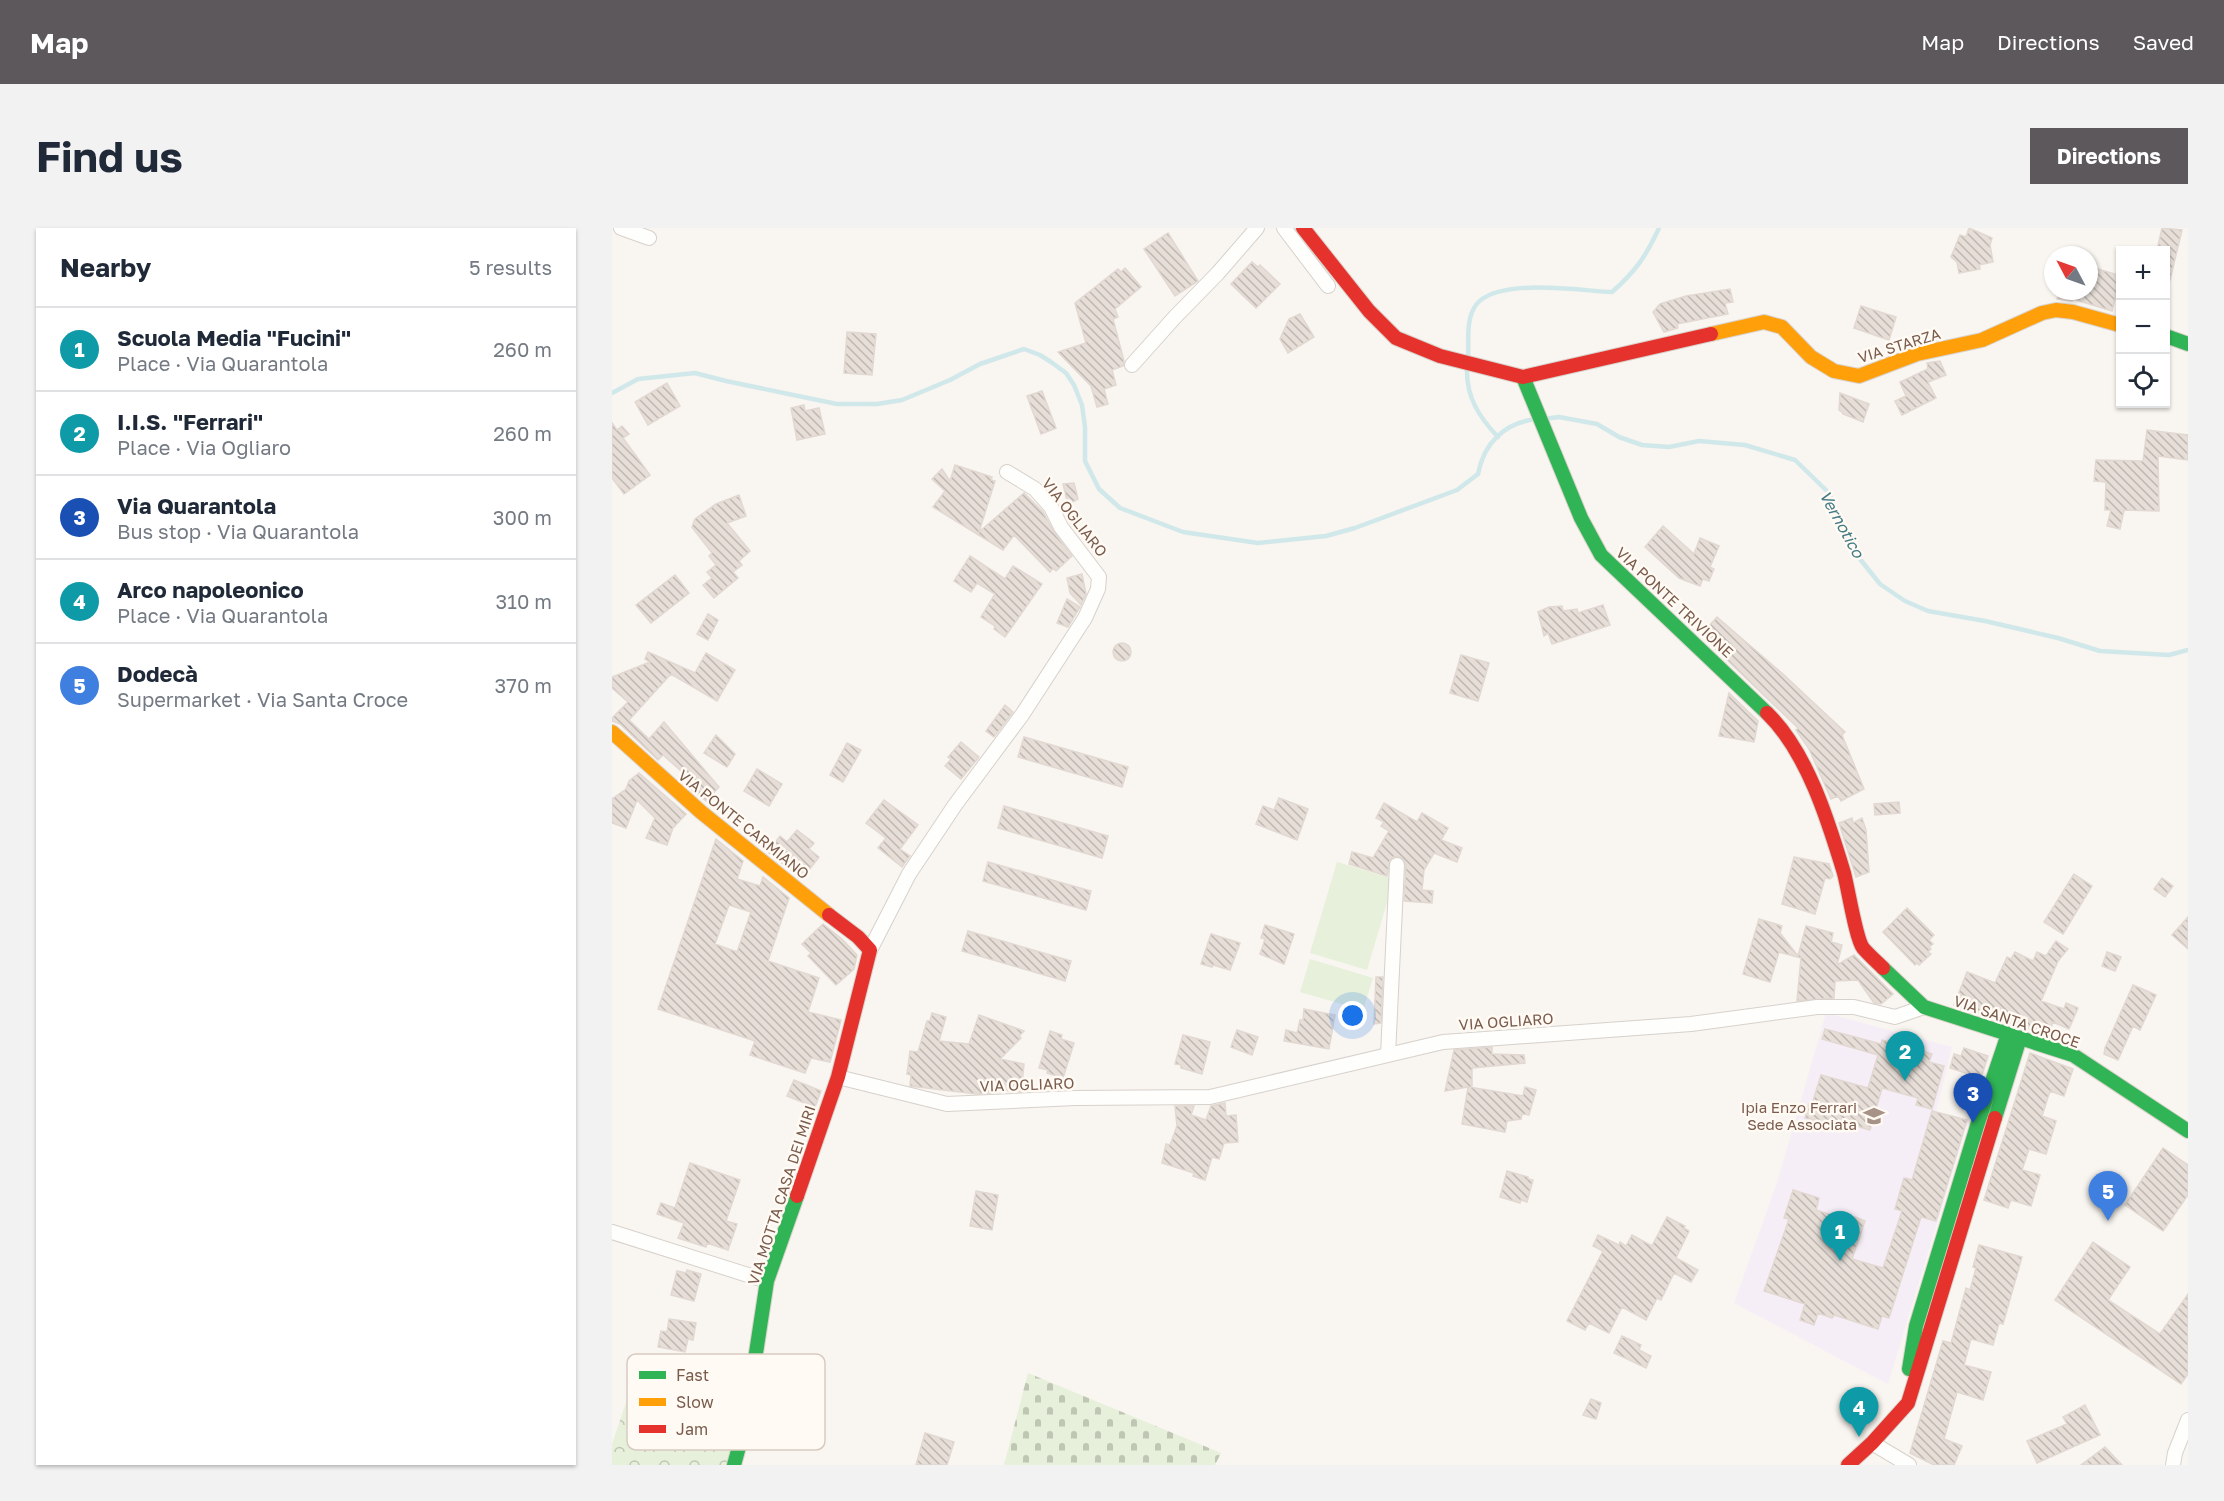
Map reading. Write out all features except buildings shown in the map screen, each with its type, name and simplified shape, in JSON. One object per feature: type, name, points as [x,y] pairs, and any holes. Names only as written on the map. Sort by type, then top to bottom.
[{"type":"street","points":[[621,228],[649,238]]},
{"type":"street","points":[[1132,365],[1257,228]]},
{"type":"street","points":[[1284,228],[1328,286]]},
{"type":"street","points":[[1303,228],[1369,311],[1396,338],[1440,356],[1523,376]]},
{"type":"street","name":"VIA STARZA","points":[[1523,376],[1764,322],[1782,327],[1811,357],[1834,371],[1859,376],[1917,354],[1982,340],[2042,313],[2056,310],[2073,312],[2116,324]]},
{"type":"street","points":[[2170,337],[2188,344]]},
{"type":"street","name":"VIA PONTE TRIVIONE","points":[[1523,376],[1581,518],[1601,555],[1778,724],[1798,754],[1812,781],[1844,873],[1862,947],[1924,1007]]},
{"type":"street","name":"VIA OGLIARO","points":[[1007,472],[1035,489],[1051,507],[1061,527],[1099,577],[1098,589],[1085,618],[1022,715],[955,805],[909,874],[870,950],[838,1077],[947,1104],[1075,1098],[1210,1097],[1443,1042],[1691,1024],[1817,1007],[1854,1007],[1895,1017],[1924,1007]]},
{"type":"street","name":"VIA PONTE CARMIANO","points":[[612,732],[639,759],[858,937],[870,950]]},
{"type":"street","points":[[1388,1056],[1397,865]]},
{"type":"street","name":"VIA SANTA CROCE","points":[[1924,1007],[2073,1055],[2188,1131]]},
{"type":"street","points":[[1911,1394],[1908,1374],[1921,1312],[1977,1126],[2014,1036]]},
{"type":"street","points":[[1848,1465],[1872,1443],[1908,1403],[1936,1315],[2014,1036]]},
{"type":"street","name":"VIA MOTTA CASA DEI MIRI","points":[[756,1354],[767,1281],[838,1077]]},
{"type":"street","points":[[612,1232],[767,1281]]},
{"type":"street","points":[[1921,1312],[1936,1315]]},
{"type":"street","points":[[2173,1465],[2175,1453],[2188,1420]]},
{"type":"street","points":[[1872,1443],[1909,1465]]},
{"type":"street","name":"VIA MOTTA CASA DEI MIRI","points":[[734,1465],[738,1450]]},
{"type":"shaded area","points":[[1826,1013],[1952,1047],[1936,1112],[1968,1121],[1888,1384],[1734,1303],[1778,1180]]},
{"type":"green space","points":[[1337,862],[1394,879],[1367,970],[1310,953]]},
{"type":"green space","points":[[1310,959],[1373,978],[1363,1010],[1300,992]]},
{"type":"green space","points":[[1028,1373],[1221,1453],[1215,1465],[1004,1465]]},
{"type":"green space","points":[[627,1400],[627,1450],[731,1450],[727,1465],[612,1465],[612,1444]]},
{"type":"waterway","points":[[1468,360],[1469,321],[1473,310],[1482,299],[1497,292],[1515,289],[1558,288],[1612,292],[1640,263],[1659,228]]},
{"type":"waterway","points":[[612,393],[638,379],[695,373],[837,404],[877,404],[902,400],[950,380],[980,364],[1024,349],[1051,362],[1066,373],[1074,385],[1082,405],[1085,427],[1085,461],[1099,489],[1120,508],[1183,532],[1258,543],[1326,536],[1355,528],[1457,490],[1478,474],[1485,453],[1497,436],[1514,425],[1536,419]]},
{"type":"waterway","points":[[1467,368],[1469,388],[1475,406],[1498,437]]},
{"type":"waterway","name":"Vernotico","points":[[1544,419],[1559,417],[1597,424],[1619,437],[1642,445],[1669,447],[1699,441],[1745,445],[1795,460],[1829,493],[1846,535],[1860,559],[1880,584],[1905,601],[1928,611],[1985,621],[2058,638],[2100,651],[2169,655],[2188,650]]},
{"type":"traffic: fast","points":[[2170,337],[2188,344]]},
{"type":"traffic: fast","points":[[1523,377],[1581,518],[1601,555],[1767,713]]},
{"type":"traffic: fast","points":[[1883,968],[1924,1007],[2073,1055],[2188,1131]]},
{"type":"traffic: fast","points":[[1909,1369],[1916,1326],[1977,1126],[2008,1034]]},
{"type":"traffic: fast","points":[[1995,1118],[2020,1038]]},
{"type":"traffic: fast","points":[[756,1354],[767,1281],[797,1196]]},
{"type":"traffic: fast","points":[[734,1465],[738,1450]]},
{"type":"traffic: slow","points":[[1711,334],[1764,322],[1782,327],[1811,357],[1834,371],[1859,376],[1917,354],[1982,340],[2042,313],[2056,310],[2073,312],[2116,324]]},
{"type":"traffic: slow","points":[[612,732],[701,812],[829,915]]},
{"type":"traffic: jam","points":[[1303,228],[1369,311],[1396,338],[1440,356],[1523,377],[1711,334]]},
{"type":"traffic: jam","points":[[1767,713],[1794,747],[1805,767],[1831,831],[1844,873],[1860,943],[1883,968]]},
{"type":"traffic: jam","points":[[797,1196],[838,1077],[870,950],[858,937],[829,915]]},
{"type":"traffic: jam","points":[[1848,1465],[1872,1443],[1908,1403],[1995,1118]]},
{"type":"place","name":"I.I.S. \"Ferrari\"","points":[[1905,1081]]},
{"type":"place","name":"Ipia Enzo Ferrari Sede Associata","points":[[1874,1116]]},
{"type":"place","name":"Via Quarantola","points":[[1973,1123]]},
{"type":"place","name":"Dodecà","points":[[2108,1221]]},
{"type":"place","name":"Scuola Media \"Fucini\"","points":[[1840,1261]]},
{"type":"place","name":"Arco napoleonico","points":[[1859,1437]]}]
